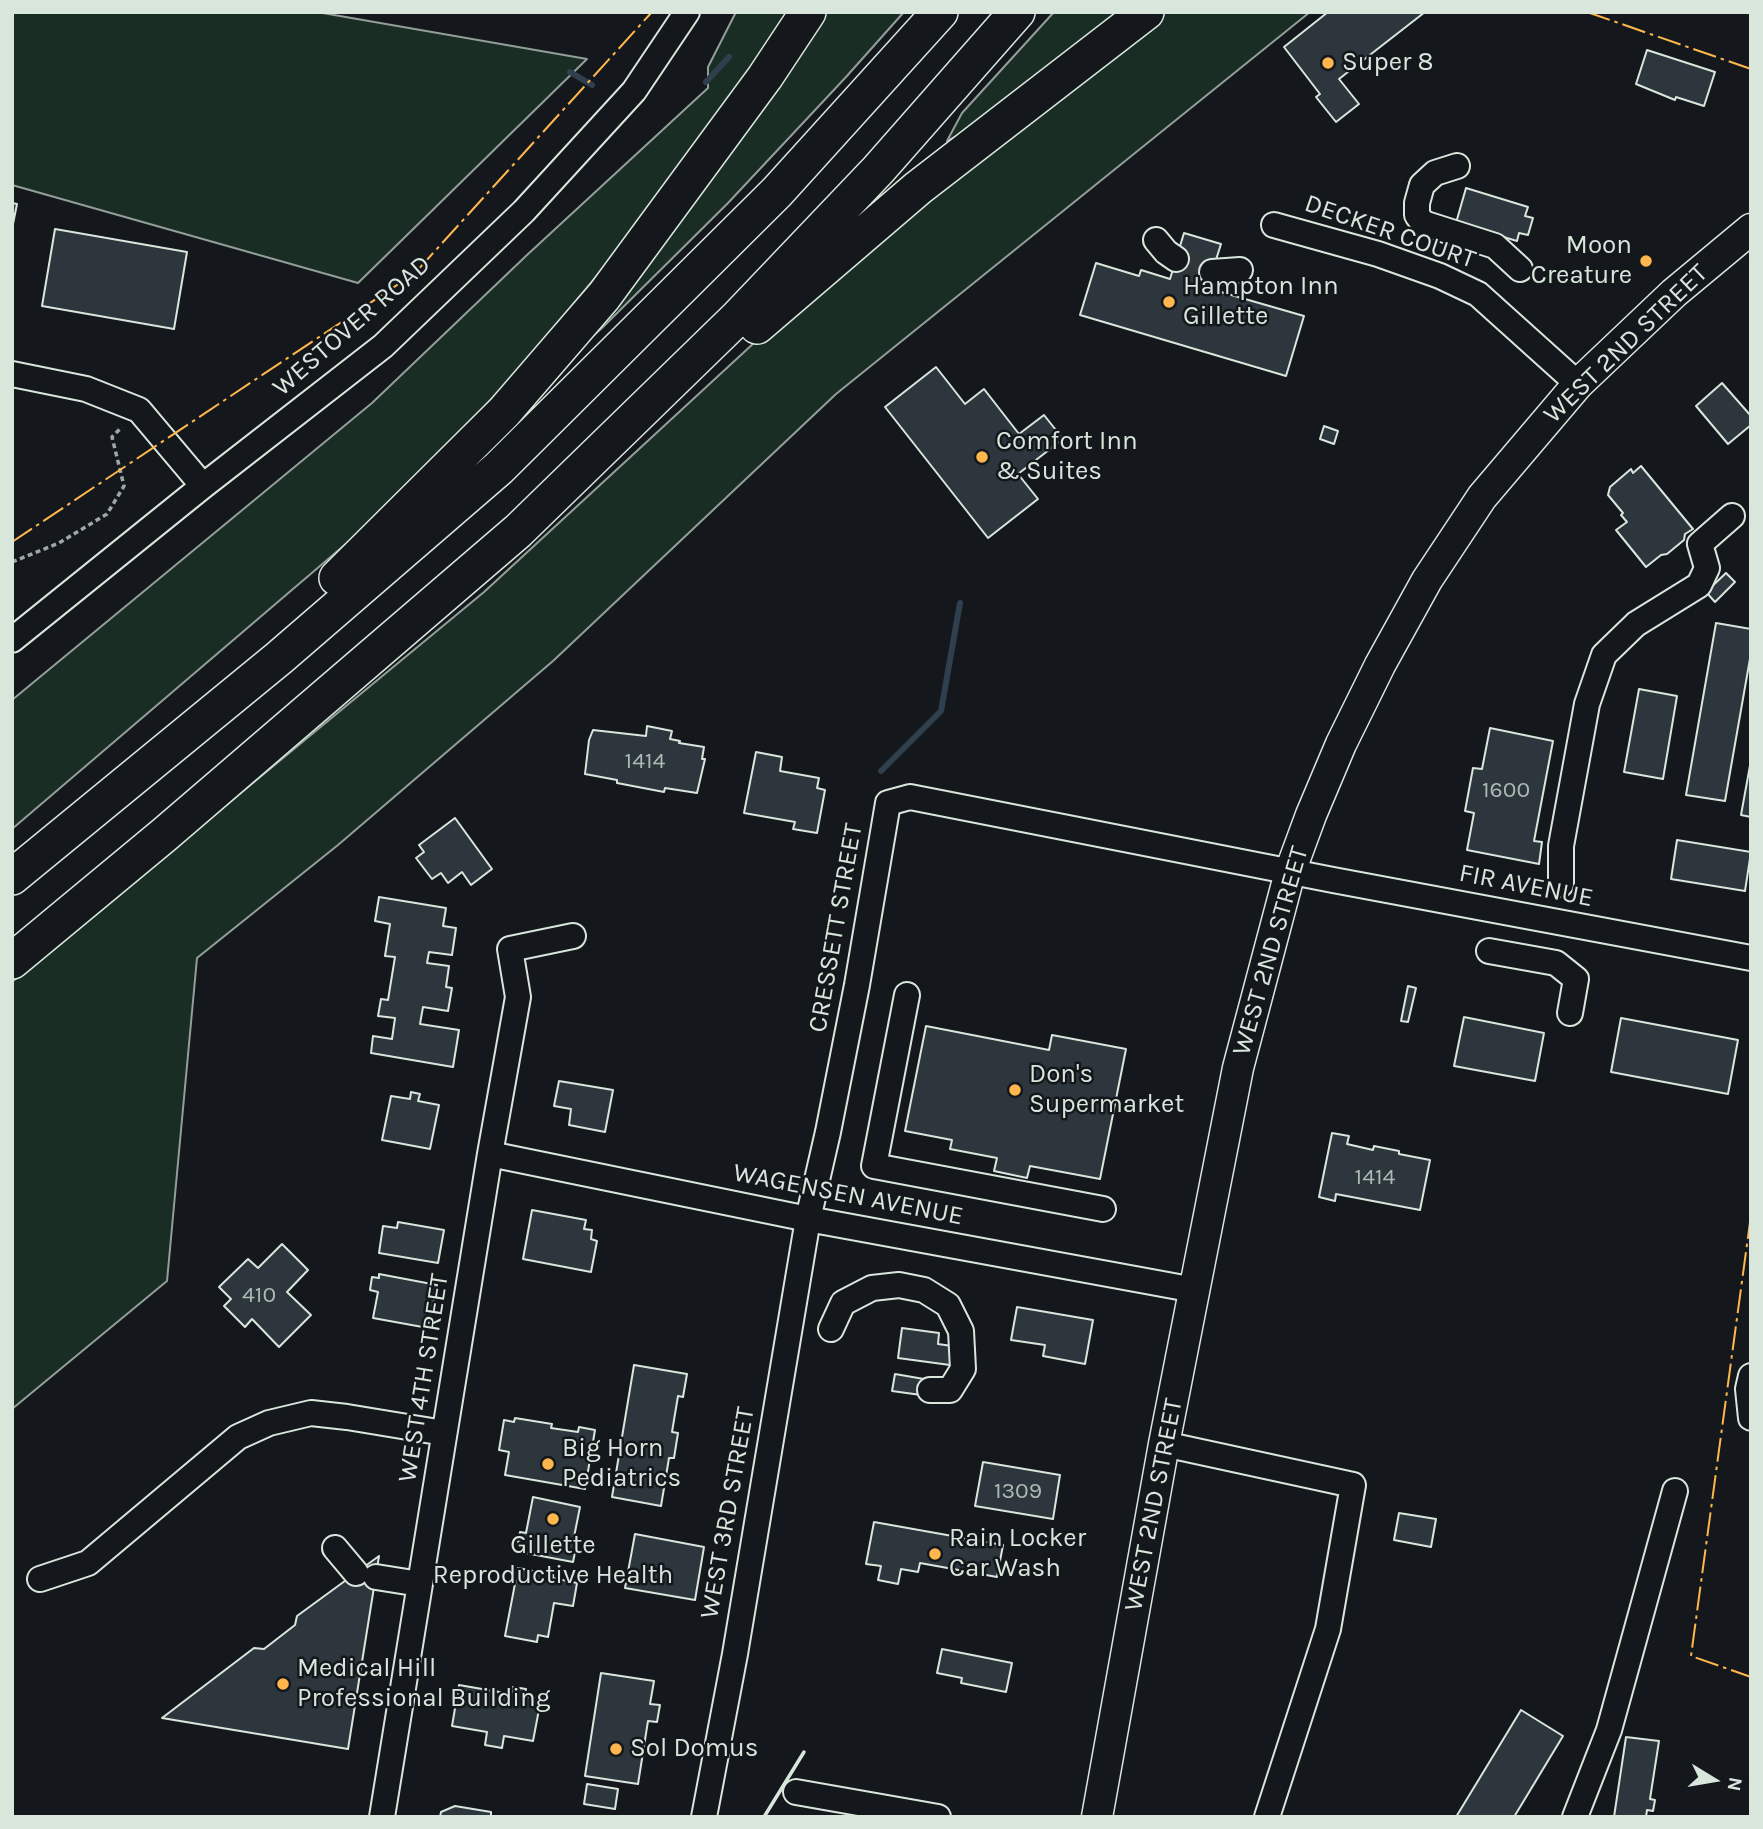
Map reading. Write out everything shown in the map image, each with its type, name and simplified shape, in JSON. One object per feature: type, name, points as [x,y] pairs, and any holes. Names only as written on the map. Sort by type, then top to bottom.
[{"type":"highway","points":[[69,831],[361,555],[504,412],[604,296],[765,77],[808,12]]},
{"type":"highway","points":[[12,877],[269,666],[499,468],[777,192],[940,12]]},
{"type":"highway","points":[[518,531],[747,308],[878,170],[1017,12]]},
{"type":"highway","points":[[12,961],[164,835],[918,188],[1146,12]]},
{"type":"main road","name":"WEST 2ND STREET","points":[[1097,1817],[1164,1444],[1238,1068],[1290,872],[1340,744],[1427,580],[1482,497],[1578,384],[1674,293],[1751,229]]},
{"type":"street","name":"WESTOVER ROAD","points":[[12,640],[383,346],[524,211],[634,91],[687,12]]},
{"type":"street","points":[[1457,166],[1435,173],[1422,185],[1417,215],[1423,223],[1495,246],[1520,269]]},
{"type":"street","name":"DECKER COURT","points":[[1274,225],[1378,254],[1440,276],[1478,294],[1578,384]]},
{"type":"street","points":[[1156,240],[1166,253],[1176,259]]},
{"type":"street","points":[[1212,272],[1240,270]]},
{"type":"street","points":[[12,374],[86,389],[139,410],[203,486]]},
{"type":"street","points":[[1561,884],[1561,846],[1587,704],[1604,655],[1636,624],[1699,585],[1707,568],[1700,544],[1732,516]]},
{"type":"street","name":"CRESSETT STREET","points":[[808,1219],[857,985],[888,803],[910,797],[1290,872]]},
{"type":"street","name":"FIR AVENUE","points":[[1290,872],[1751,958]]},
{"type":"street","name":"WEST 4TH STREET","points":[[382,1817],[518,997],[510,949],[573,936]]},
{"type":"street","points":[[1489,951],[1556,963],[1576,979],[1570,1013]]},
{"type":"street","points":[[907,995],[874,1166],[1103,1209]]},
{"type":"street","name":"WAGENSEN AVENUE","points":[[490,1154],[808,1219],[1195,1290]]},
{"type":"street","name":"WEST 3RD STREET","points":[[704,1817],[735,1654],[808,1219]]},
{"type":"street","points":[[831,1329],[844,1303],[872,1288],[899,1286],[925,1290],[948,1305],[961,1331],[963,1369],[950,1390],[930,1390]]},
{"type":"street","points":[[1751,1376],[1748,1388],[1751,1418]]},
{"type":"street","points":[[40,1578],[88,1563],[238,1437],[269,1423],[311,1413],[444,1433]]},
{"type":"street","points":[[1164,1444],[1353,1485],[1328,1629],[1267,1817]]},
{"type":"street","points":[[1575,1817],[1609,1730],[1675,1491]]},
{"type":"street","points":[[335,1548],[366,1575],[421,1584]]},
{"type":"street","points":[[796,1792],[938,1817]]},
{"type":"path","points":[[12,562],[60,543],[107,514],[124,486],[112,437],[139,410]]},
{"type":"green space","points":[[12,12],[317,12],[587,59],[358,283],[12,185]]},
{"type":"green space","points":[[736,12],[792,12],[611,259],[508,382],[375,519],[12,829],[12,700],[372,403],[708,88],[708,67]]},
{"type":"green space","points":[[825,12],[904,12],[728,203],[602,328],[558,367]]},
{"type":"green space","points":[[1054,12],[1126,12],[975,127],[947,141],[962,113]]},
{"type":"green space","points":[[1162,12],[1310,12],[836,394],[553,661],[338,845],[197,958],[167,1281],[12,1409],[12,982],[484,592],[755,342]]},
{"type":"building","name":"Super 8","points":[[1328,12],[1425,12],[1339,79],[1359,104],[1336,122],[1316,97],[1320,94],[1284,47]]},
{"type":"building","points":[[1647,50],[1715,72],[1704,106],[1676,97],[1675,100],[1636,84]]},
{"type":"building","points":[[1466,188],[1528,207],[1525,216],[1533,218],[1528,235],[1519,233],[1517,241],[1456,223]]},
{"type":"building","points":[[12,203],[17,204],[12,229]]},
{"type":"building","points":[[55,229],[187,252],[174,329],[42,306]]},
{"type":"building","name":"Hampton Inn Gillette","points":[[1184,233],[1221,244],[1207,288],[1304,316],[1286,376],[1080,315],[1096,263],[1139,276],[1141,270],[1170,279]]},
{"type":"building","name":"Comfort Inn & Suites","points":[[936,367],[965,404],[984,389],[1019,434],[1044,415],[1063,439],[1018,474],[1038,499],[988,538],[885,407]]},
{"type":"building","points":[[1722,383],[1751,416],[1751,425],[1728,444],[1696,406]]},
{"type":"building","points":[[1324,426],[1338,431],[1334,444],[1320,439]]},
{"type":"building","points":[[1641,466],[1693,529],[1667,554],[1661,555],[1646,567],[1616,530],[1627,522],[1608,495],[1610,487],[1631,469],[1633,473]]},
{"type":"building","points":[[1726,573],[1735,582],[1715,602],[1706,592]]},
{"type":"building","points":[[1716,623],[1751,629],[1751,653],[1725,801],[1686,795]]},
{"type":"building","points":[[1639,689],[1677,696],[1663,779],[1624,772]]},
{"type":"building","points":[[647,726],[672,731],[670,739],[680,741],[679,743],[704,747],[702,759],[705,759],[697,793],[665,788],[664,792],[585,774],[589,740],[593,730],[646,736]]},
{"type":"building","points":[[1490,728],[1553,741],[1534,841],[1542,842],[1539,864],[1467,850],[1474,813],[1465,811],[1473,768],[1482,769]]},
{"type":"building","points":[[756,752],[782,757],[780,771],[819,778],[817,788],[825,790],[817,833],[793,829],[795,822],[744,813]]},
{"type":"building","points":[[1751,760],[1751,817],[1741,815]]},
{"type":"building","points":[[455,818],[492,869],[471,885],[462,872],[448,883],[441,873],[432,879],[416,858],[424,852],[419,845]]},
{"type":"building","points":[[1677,840],[1751,852],[1745,891],[1671,879]]},
{"type":"building","points":[[379,897],[446,908],[443,926],[456,928],[452,955],[429,952],[427,963],[449,966],[446,987],[452,988],[448,1011],[423,1007],[420,1024],[459,1030],[453,1067],[371,1053],[373,1036],[392,1039],[395,1018],[378,1016],[381,999],[388,1000],[395,957],[385,956],[390,924],[375,921]]},
{"type":"building","points":[[1408,986],[1416,988],[1408,1022],[1401,1021]]},
{"type":"building","points":[[1464,1017],[1544,1033],[1535,1081],[1454,1066]]},
{"type":"building","points":[[1621,1018],[1738,1040],[1728,1094],[1611,1072]]},
{"type":"building","name":"Don's Supermarket","points":[[926,1026],[1049,1050],[1052,1035],[1126,1049],[1100,1179],[1030,1166],[1027,1178],[994,1171],[997,1158],[950,1149],[952,1140],[905,1131]]},
{"type":"building","points":[[559,1081],[613,1090],[605,1132],[569,1125],[571,1109],[554,1106]]},
{"type":"building","points":[[411,1092],[420,1094],[418,1101],[439,1105],[430,1149],[382,1140],[391,1096],[410,1099]]},
{"type":"building","points":[[1332,1133],[1349,1136],[1347,1144],[1373,1150],[1374,1146],[1430,1160],[1420,1210],[1336,1194],[1335,1201],[1319,1197]]},
{"type":"building","points":[[532,1210],[586,1220],[584,1229],[592,1230],[591,1239],[597,1241],[591,1272],[523,1259]]},
{"type":"building","points":[[398,1222],[444,1230],[438,1263],[379,1253],[383,1226],[397,1228]]},
{"type":"building","points":[[282,1244],[308,1270],[287,1292],[311,1315],[279,1347],[252,1319],[245,1327],[224,1306],[231,1299],[219,1287],[248,1259],[258,1268]]},
{"type":"building","points":[[379,1274],[437,1285],[428,1328],[373,1318],[378,1292],[370,1290],[372,1277],[379,1278]]},
{"type":"building","points":[[1017,1307],[1093,1320],[1085,1364],[1043,1356],[1045,1345],[1011,1340]]},
{"type":"building","points":[[902,1328],[939,1333],[938,1344],[952,1346],[950,1365],[898,1358]]},
{"type":"building","points":[[634,1365],[687,1374],[683,1397],[678,1396],[672,1432],[678,1433],[674,1458],[669,1458],[661,1506],[612,1497]]},
{"type":"building","points":[[895,1374],[924,1379],[921,1395],[892,1391]]},
{"type":"building","name":"Big Horn Pediatrics","points":[[515,1418],[552,1424],[551,1428],[578,1432],[579,1427],[595,1430],[585,1489],[505,1475],[509,1452],[499,1450],[504,1420],[514,1422]]},
{"type":"building","points":[[983,1462],[1060,1475],[1053,1519],[975,1506]]},
{"type":"building","name":"Gillette Reproductive Health","points":[[533,1497],[580,1507],[574,1537],[578,1538],[573,1562],[520,1552],[521,1548],[517,1548],[520,1532],[526,1533]]},
{"type":"building","points":[[1399,1513],[1436,1519],[1431,1547],[1394,1540]]},
{"type":"building","name":"Rain Locker Car Wash","points":[[874,1522],[1003,1545],[997,1577],[920,1563],[918,1572],[901,1569],[898,1584],[878,1580],[881,1566],[866,1564]]},
{"type":"building","points":[[635,1534],[704,1547],[695,1600],[625,1588]]},
{"type":"building","name":"Medical Hill Professional Building","points":[[379,1556],[348,1749],[162,1718],[254,1648],[264,1649],[295,1625],[297,1616]]},
{"type":"building","points":[[518,1568],[577,1583],[573,1606],[554,1603],[548,1637],[538,1635],[537,1642],[505,1636]]},
{"type":"building","points":[[942,1649],[1012,1663],[1006,1692],[961,1683],[962,1678],[937,1673]]},
{"type":"building","name":"Sol Domus","points":[[601,1673],[654,1681],[650,1704],[660,1705],[657,1722],[648,1721],[638,1784],[585,1776]]},
{"type":"building","points":[[459,1685],[511,1694],[513,1687],[526,1689],[525,1696],[541,1699],[533,1741],[504,1736],[502,1748],[485,1745],[487,1732],[452,1726]]},
{"type":"building","points":[[1521,1710],[1563,1736],[1514,1817],[1456,1817]]},
{"type":"building","points":[[1626,1737],[1659,1741],[1650,1799],[1655,1800],[1653,1811],[1647,1810],[1646,1817],[1614,1817]]},
{"type":"building","points":[[587,1784],[618,1789],[615,1809],[584,1804]]},
{"type":"building","points":[[455,1806],[491,1812],[491,1816],[498,1817],[440,1817],[441,1812]]},
{"type":"waterway","points":[[706,82],[729,57]]},
{"type":"waterway","points":[[570,72],[592,85]]},
{"type":"waterway","points":[[881,771],[941,711],[960,603]]},
{"type":"tunnel","points":[[1176,259],[1212,272]]},
{"type":"wall","points":[[764,1817],[804,1752]]},
{"type":"power","points":[[12,542],[415,273],[652,12]]},
{"type":"power","points":[[1587,12],[1751,69]]},
{"type":"power","points":[[1751,1215],[1691,1656],[1751,1677]]},
{"type":"place","name":"Super 8","points":[[1328,63]]},
{"type":"place","name":"Moon Creature","points":[[1646,261]]},
{"type":"place","name":"Hampton Inn Gillette","points":[[1169,302]]},
{"type":"place","name":"Comfort Inn & Suites","points":[[982,457]]},
{"type":"place","name":"Don's Supermarket","points":[[1015,1090]]},
{"type":"place","name":"Big Horn Pediatrics","points":[[548,1464]]},
{"type":"place","name":"Gillette Reproductive Health","points":[[553,1519]]},
{"type":"place","name":"Rain Locker Car Wash","points":[[935,1554]]},
{"type":"place","name":"Medical Hill Professional Building","points":[[283,1684]]},
{"type":"place","name":"Sol Domus","points":[[616,1749]]}]
